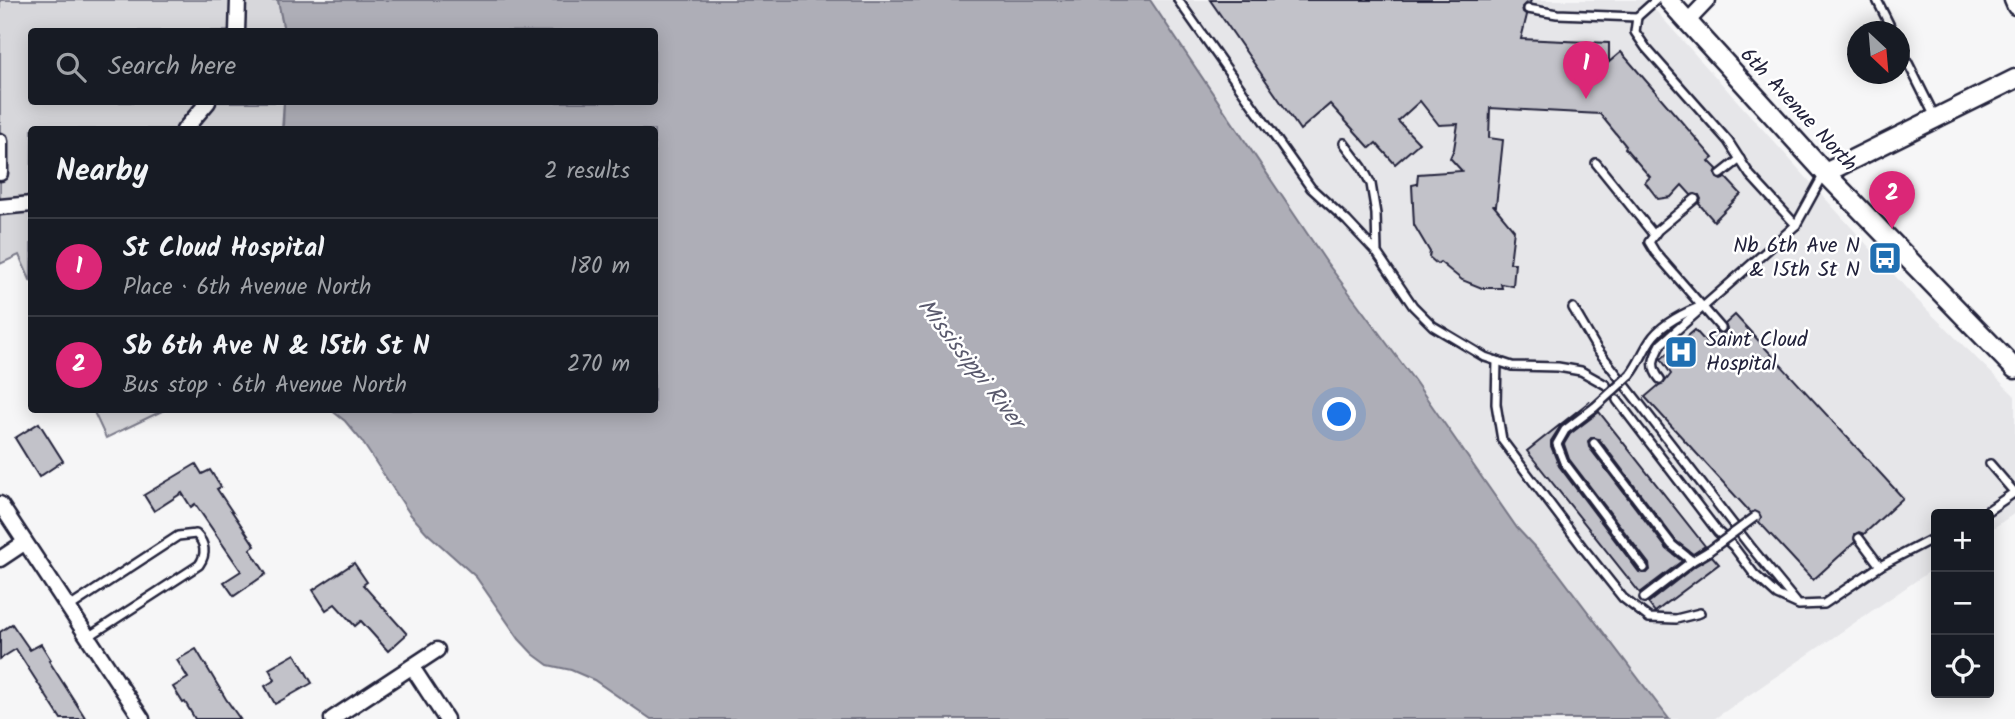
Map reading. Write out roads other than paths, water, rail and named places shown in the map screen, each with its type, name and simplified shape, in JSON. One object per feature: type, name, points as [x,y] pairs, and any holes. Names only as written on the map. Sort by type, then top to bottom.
[{"type":"street","points":[[237,28],[238,0]]},
{"type":"street","name":"6th Avenue North","points":[[1668,0],[1825,173],[2015,369]]},
{"type":"street","points":[[1687,22],[1708,0]]},
{"type":"street","points":[[2012,0],[2015,7]]},
{"type":"street","points":[[1825,173],[2015,79]]},
{"type":"street","points":[[187,126],[205,105]]},
{"type":"street","points":[[0,141],[0,173]]},
{"type":"street","points":[[0,207],[28,204]]},
{"type":"street","points":[[0,504],[142,719]]},
{"type":"street","points":[[0,559],[24,543]]},
{"type":"street","points":[[332,719],[437,650]]},
{"type":"street","points":[[412,667],[446,719]]},
{"type":"lane","points":[[1178,0],[1311,188],[1377,253],[1413,306],[1433,326],[1456,341],[1511,366],[1558,367],[1581,371],[1606,385]]},
{"type":"lane","points":[[1656,0],[1637,17],[1635,32],[1728,141],[1750,175],[1796,225]]},
{"type":"lane","points":[[1877,0],[1888,21]]},
{"type":"lane","points":[[1528,9],[1557,14],[1637,17]]},
{"type":"lane","points":[[1910,67],[1936,118]]},
{"type":"lane","points":[[1344,142],[1371,184],[1376,214],[1377,253]]},
{"type":"lane","points":[[1721,174],[1740,159]]},
{"type":"lane","points":[[1596,163],[1654,235]]},
{"type":"lane","points":[[1660,379],[1654,371],[1653,358],[1661,344],[1796,225],[1825,173]]},
{"type":"lane","points":[[1695,199],[1649,242],[1654,253],[1721,328]]},
{"type":"lane","points":[[1644,568],[1564,462],[1557,444],[1565,430],[1630,375],[1640,363],[1650,339],[1680,315],[1703,306]]},
{"type":"lane","points":[[1573,308],[1597,349],[1799,605]]},
{"type":"lane","points":[[1497,361],[1496,404],[1503,440],[1623,598],[1649,618],[1676,620],[1700,613]]},
{"type":"lane","points":[[1617,400],[1718,532],[1733,546],[1754,574],[1777,595],[1799,605],[1824,604],[1880,566],[1931,540]]},
{"type":"lane","points":[[1594,443],[1672,545],[1692,561]]},
{"type":"lane","points":[[1990,464],[2015,493],[1991,509]]},
{"type":"lane","points":[[1644,598],[1755,517]]},
{"type":"lane","points":[[68,608],[178,536],[196,534],[201,539],[204,555],[199,565],[87,637]]},
{"type":"lane","points":[[1859,538],[1880,566]]},
{"type":"water","name":"Mississippi River","points":[[278,0],[1150,0],[1327,263],[1414,380],[1517,528],[1556,570],[1669,719],[651,719],[594,680],[571,670],[548,665],[533,654],[519,639],[476,577],[410,514],[361,440],[335,413],[658,413],[658,126],[283,126],[284,105],[658,105],[658,28],[283,28]]},
{"type":"place","name":"St Cloud Hospital","points":[[1586,99]]},
{"type":"place","name":"Sb 6th Ave N & 15th St N","points":[[1892,229]]},
{"type":"place","name":"Nb 6th Ave N & 15th St N","points":[[1885,258]]},
{"type":"place","name":"Saint Cloud Hospital","points":[[1681,352]]}]
